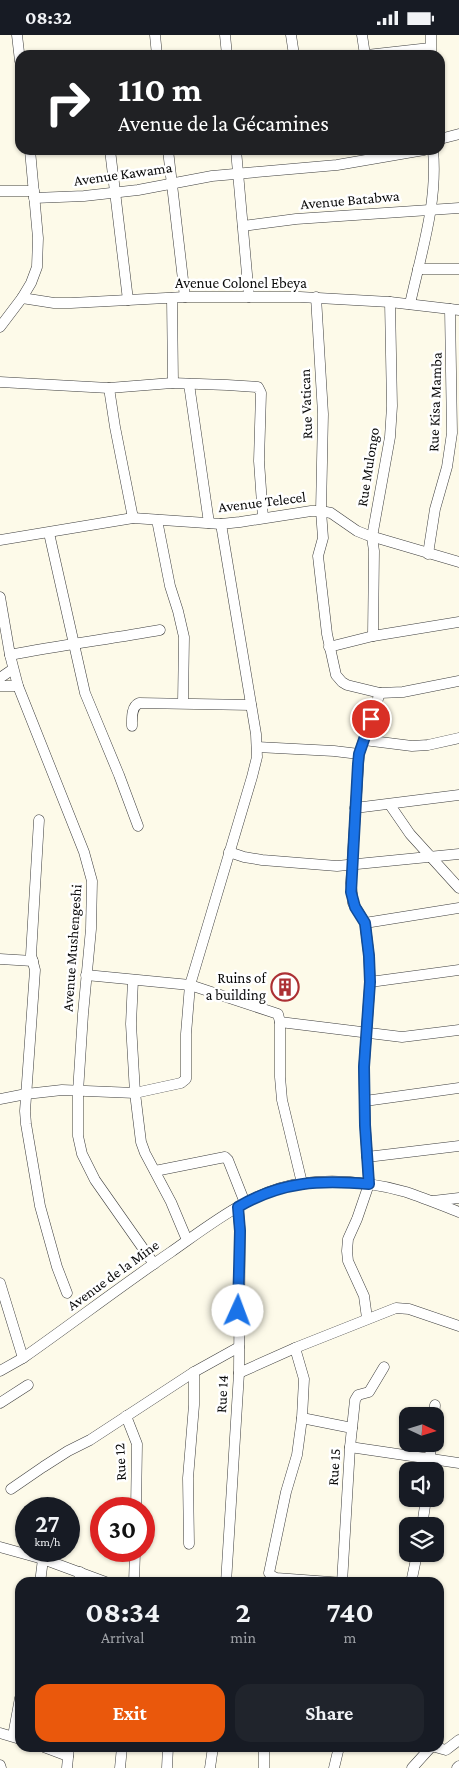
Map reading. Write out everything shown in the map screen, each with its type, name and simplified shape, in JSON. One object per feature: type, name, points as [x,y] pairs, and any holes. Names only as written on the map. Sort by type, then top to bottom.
[{"type":"street","points":[[17,35],[19,50]]},
{"type":"street","points":[[155,35],[156,50]]},
{"type":"street","points":[[225,35],[226,50]]},
{"type":"street","points":[[291,35],[293,50]]},
{"type":"street","points":[[362,35],[365,50]]},
{"type":"street","points":[[430,50],[431,35]]},
{"type":"street","points":[[445,138],[459,134]]},
{"type":"street","points":[[0,327],[22,298],[35,273],[38,259],[30,155]]},
{"type":"street","points":[[110,155],[128,300]]},
{"type":"street","points":[[168,155],[185,297]]},
{"type":"street","points":[[236,155],[249,297]]},
{"type":"street","name":"Avenue Kawama","points":[[0,191],[34,195],[114,193],[238,173],[354,163],[397,155]]},
{"type":"street","points":[[410,304],[432,209],[435,175],[433,155]]},
{"type":"street","name":"Avenue Batabwa","points":[[243,226],[296,219],[459,208]]},
{"type":"street","points":[[418,269],[459,269]]},
{"type":"street","name":"Avenue Colonel Ebeya","points":[[22,298],[62,303],[185,297],[316,297],[455,309]]},
{"type":"street","name":"Rue Vatican","points":[[316,297],[323,414],[321,511],[323,538],[319,551],[319,561],[323,609],[329,647],[336,675],[342,682],[364,691],[380,693]]},
{"type":"street","points":[[172,298],[173,383]]},
{"type":"street","name":"Rue Mulongo","points":[[374,636],[374,551],[372,537],[390,437],[392,406],[390,302]]},
{"type":"street","name":"Rue Kisa Mamba","points":[[428,554],[436,509],[447,467],[452,433],[455,309]]},
{"type":"street","points":[[0,382],[109,388],[173,383],[258,387],[261,390],[259,461],[263,518]]},
{"type":"street","points":[[189,384],[209,523]]},
{"type":"street","points":[[109,388],[133,518]]},
{"type":"street","name":"Avenue Telecel","points":[[0,540],[133,518],[221,524],[303,511],[321,511],[331,513],[357,531],[372,537],[459,562]]},
{"type":"street","points":[[157,520],[170,586],[184,637],[183,703]]},
{"type":"street","points":[[0,1099],[62,1090],[135,1093],[181,1083],[186,1079],[186,1034],[190,985],[252,777],[257,747],[221,524]]},
{"type":"street","points":[[49,533],[85,693],[138,826]]},
{"type":"street","name":"Avenue Mushengeshi","points":[[0,597],[10,655],[18,686],[84,852],[92,881],[91,929],[78,1091],[78,1136],[82,1155],[88,1169],[112,1206],[154,1264]]},
{"type":"street","points":[[329,647],[374,636],[459,622]]},
{"type":"street","points":[[10,655],[73,643],[160,631]]},
{"type":"street","points":[[0,678],[13,669]]},
{"type":"street","points":[[367,1318],[364,1295],[348,1261],[347,1251],[348,1239],[363,1205],[369,1184],[364,1057],[370,982],[369,956],[365,923],[352,899],[352,866],[359,754],[380,693],[403,692],[459,681]]},
{"type":"street","points":[[0,686],[18,686]]},
{"type":"street","points":[[132,726],[133,709],[136,704],[142,702],[251,705]]},
{"type":"street","points":[[364,740],[412,746],[428,745],[459,738]]},
{"type":"street","points":[[257,747],[359,754]]},
{"type":"street","points":[[355,808],[459,795]]},
{"type":"street","points":[[390,805],[410,834],[459,888]]},
{"type":"street","points":[[39,819],[31,955],[35,970],[26,1094],[26,1123],[40,1206],[55,1261],[67,1293]]},
{"type":"street","points":[[229,852],[244,857],[328,866],[352,866],[459,854]]},
{"type":"street","points":[[365,923],[459,908]]},
{"type":"street","points":[[0,959],[33,961]]},
{"type":"street","points":[[370,982],[459,970]]},
{"type":"street","points":[[86,975],[190,985],[276,1013],[280,1021],[281,1094],[302,1183]]},
{"type":"street","points":[[132,980],[131,1024],[135,1093],[141,1142],[188,1240]]},
{"type":"street","points":[[280,1021],[402,1037],[459,1029]]},
{"type":"street","points":[[365,1101],[459,1088]]},
{"type":"street","points":[[367,1157],[459,1146]]},
{"type":"street","name":"Rue 14","points":[[155,1171],[225,1157],[228,1160],[242,1205],[238,1373],[226,1577]]},
{"type":"street","name":"Avenue de la Mine","points":[[0,1371],[23,1358],[188,1240],[242,1205],[284,1187],[302,1183],[331,1181],[369,1184],[406,1192],[459,1212]]},
{"type":"street","points":[[431,1202],[459,1198]]},
{"type":"street","points":[[0,1283],[23,1358]]},
{"type":"street","points":[[238,1373],[367,1318],[400,1307],[459,1326]]},
{"type":"street","points":[[10,1489],[55,1459],[90,1440],[194,1372],[239,1347]]},
{"type":"street","points":[[272,1577],[269,1573],[286,1492],[297,1455],[302,1418],[304,1379],[295,1348]]},
{"type":"street","name":"Rue 15","points":[[342,1577],[350,1447],[357,1397],[369,1392],[384,1367]]},
{"type":"street","points":[[189,1544],[188,1478],[194,1405],[194,1372]]},
{"type":"street","points":[[0,1403],[28,1385]]},
{"type":"street","name":"Rue 12","points":[[126,1416],[137,1444],[136,1497]]},
{"type":"street","points":[[302,1418],[352,1428]]},
{"type":"street","points":[[350,1447],[459,1463]]},
{"type":"street","points":[[431,1453],[431,1460]]},
{"type":"street","points":[[0,1547],[15,1551]]},
{"type":"street","points":[[41,1577],[43,1562]]},
{"type":"street","points":[[49,1562],[79,1577]]},
{"type":"street","points":[[134,1577],[135,1562]]},
{"type":"street","points":[[412,1577],[415,1562]]},
{"type":"street","points":[[0,1733],[15,1737]]},
{"type":"street","points":[[444,1750],[449,1749],[459,1740]]},
{"type":"street","points":[[68,1752],[68,1768]]},
{"type":"street","points":[[120,1768],[122,1752]]},
{"type":"street","points":[[167,1768],[168,1752]]},
{"type":"street","points":[[210,1768],[212,1752]]},
{"type":"street","points":[[264,1752],[264,1768]]},
{"type":"street","points":[[334,1768],[338,1752]]},
{"type":"street","points":[[412,1768],[426,1752]]},
{"type":"place","name":"Ruins of a building","points":[[285,987]]},
{"type":"route","points":[[238,1311],[240,1231],[238,1207],[284,1187],[302,1183],[331,1181],[369,1184],[364,1067],[370,982],[369,956],[365,923],[353,903],[351,883],[359,754],[371,719]]}]
